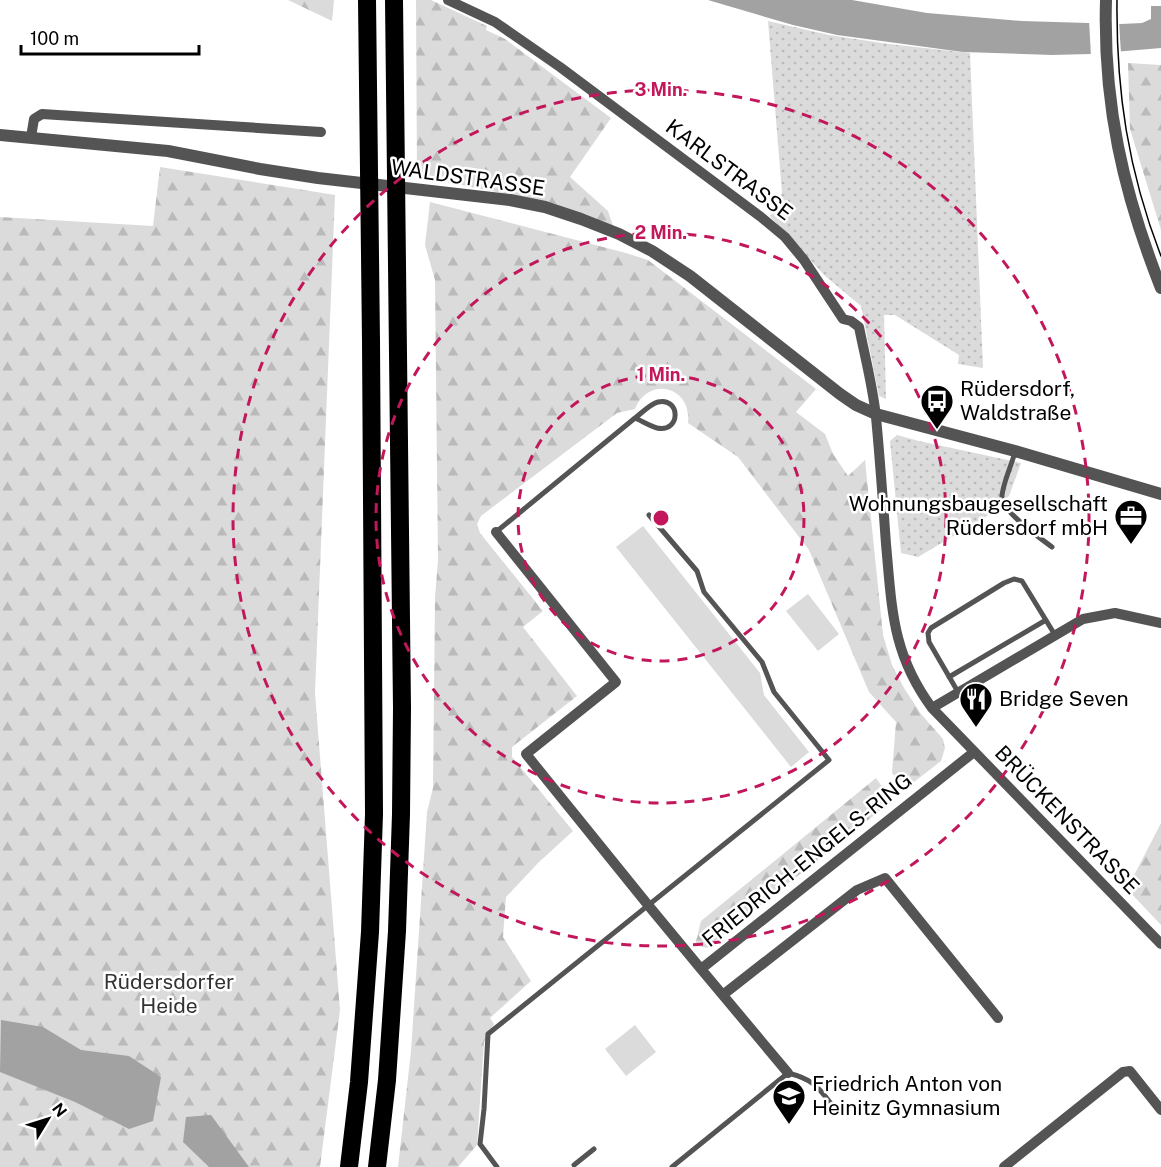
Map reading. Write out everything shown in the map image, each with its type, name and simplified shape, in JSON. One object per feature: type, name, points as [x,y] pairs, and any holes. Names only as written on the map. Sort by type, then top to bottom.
[{"type":"highway","points":[[349,1167],[359,1082],[369,944],[374,814],[367,0]]},
{"type":"highway","points":[[377,1167],[388,1068],[397,931],[401,814],[402,697],[394,0]]},
{"type":"street","name":"KARLSTRASSE","points":[[448,0],[495,22],[560,67],[785,237],[804,260],[843,319],[859,327],[876,414]]},
{"type":"street","points":[[1106,0],[1107,67],[1117,145],[1130,202],[1161,288]]},
{"type":"street","points":[[32,138],[34,119],[42,114],[321,132]]},
{"type":"street","name":"WALDSTRASSE","points":[[0,135],[168,151],[318,177],[510,200],[545,207],[652,250],[681,269],[856,405],[876,414],[1016,451],[1161,494]]},
{"type":"street","name":"BRÜCKENSTRASSE","points":[[876,414],[894,620],[903,657],[921,692],[974,752],[1161,944]]},
{"type":"street","name":"FRIEDRICH-ENGELS-RING","points":[[496,532],[616,682],[526,754],[701,969],[974,752]]},
{"type":"street","points":[[933,708],[1083,619],[1115,613],[1161,622]]},
{"type":"street","points":[[724,994],[857,890],[885,878],[998,1018]]},
{"type":"street","points":[[701,969],[788,1073]]},
{"type":"street","points":[[1004,1167],[1123,1072],[1130,1071],[1161,1110]]},
{"type":"lane","name":"FRIEDRICH-ENGELS-RING","points":[[496,532],[635,418],[651,405],[667,402],[675,410],[675,419],[665,428],[656,428],[635,418]]},
{"type":"lane","points":[[1016,451],[1002,499],[1007,510],[1052,547]]},
{"type":"lane","points":[[497,1167],[480,1144],[488,1034],[829,760],[774,692],[762,662],[704,592],[697,571],[649,515]]},
{"type":"lane","points":[[958,693],[929,642],[928,633],[931,628],[1004,583],[1014,579],[1022,581],[1055,635]]},
{"type":"lane","points":[[949,677],[1046,620]]},
{"type":"lane","points":[[672,1167],[788,1073],[801,1076],[814,1083],[836,1110]]},
{"type":"lane","points":[[574,1165],[594,1149]]},
{"type":"green space","points":[[288,0],[334,0],[332,21]]},
{"type":"green space","points":[[416,0],[431,0],[487,26],[486,30],[505,39],[611,118],[570,177],[608,211],[613,226],[556,204],[417,176]]},
{"type":"green space","points":[[768,21],[829,35],[970,53],[983,368],[958,364],[959,355],[895,315],[884,315],[886,399],[879,396],[861,306],[824,275],[770,216],[782,193]]},
{"type":"green space","points":[[1128,63],[1161,65],[1161,230],[1130,129]]},
{"type":"green space","name":"Rüdersdorfer Heide","points":[[160,167],[335,195],[315,693],[340,1010],[320,1167],[0,1167],[0,217],[153,226]]},
{"type":"green space","points":[[430,202],[648,260],[816,389],[796,412],[825,434],[833,454],[848,476],[865,460],[883,635],[892,665],[904,688],[921,714],[943,739],[945,748],[941,761],[905,789],[892,773],[896,722],[869,692],[809,550],[738,457],[688,423],[687,411],[677,394],[659,389],[650,392],[641,398],[635,409],[617,413],[481,516],[477,524],[480,533],[543,611],[523,627],[577,696],[512,747],[512,757],[573,831],[506,897],[503,937],[531,981],[490,1018],[494,1024],[484,1042],[477,1145],[458,1167],[398,1167],[411,1051],[427,812],[433,788],[435,598],[438,560],[435,280],[425,245]]},
{"type":"green space","points":[[897,435],[1021,463],[1009,496],[992,513],[918,557],[901,553],[890,441]]},
{"type":"green space","points":[[643,526],[760,673],[764,695],[809,752],[791,767],[616,547]]},
{"type":"green space","points":[[808,594],[839,634],[818,651],[786,611]]},
{"type":"green space","points":[[876,778],[892,801],[707,948],[695,945],[701,921]]},
{"type":"green space","points":[[1161,823],[1161,925],[1127,889]]},
{"type":"green space","points":[[635,1025],[656,1052],[626,1076],[605,1049]]},
{"type":"shaded area","points":[[708,0],[852,0],[927,13],[1022,21],[1121,24],[1142,23],[1151,19],[1151,6],[1161,6],[1161,48],[1052,55],[963,52],[837,35],[793,25]]},
{"type":"shaded area","points":[[1,1020],[43,1027],[81,1050],[129,1056],[161,1077],[153,1121],[129,1129],[75,1102],[0,1072]]},
{"type":"shaded area","points":[[211,1115],[249,1167],[209,1167],[183,1142],[186,1117]]},
{"type":"pier","points":[[1089,19],[1119,21],[1121,54],[1091,57]]},
{"type":"tram line","points":[[1117,0],[1119,66],[1126,130],[1140,193],[1161,256]]},
{"type":"place","name":"Rüdersdorf, Waldstraße","points":[[937,430]]},
{"type":"place","name":"Wohnungsbaugesellschaft Rüdersdorf mbH","points":[[1131,545]]},
{"type":"place","name":"Bridge Seven","points":[[976,728]]},
{"type":"place","name":"Friedrich Anton von Heinitz Gymnasium","points":[[789,1125]]}]
